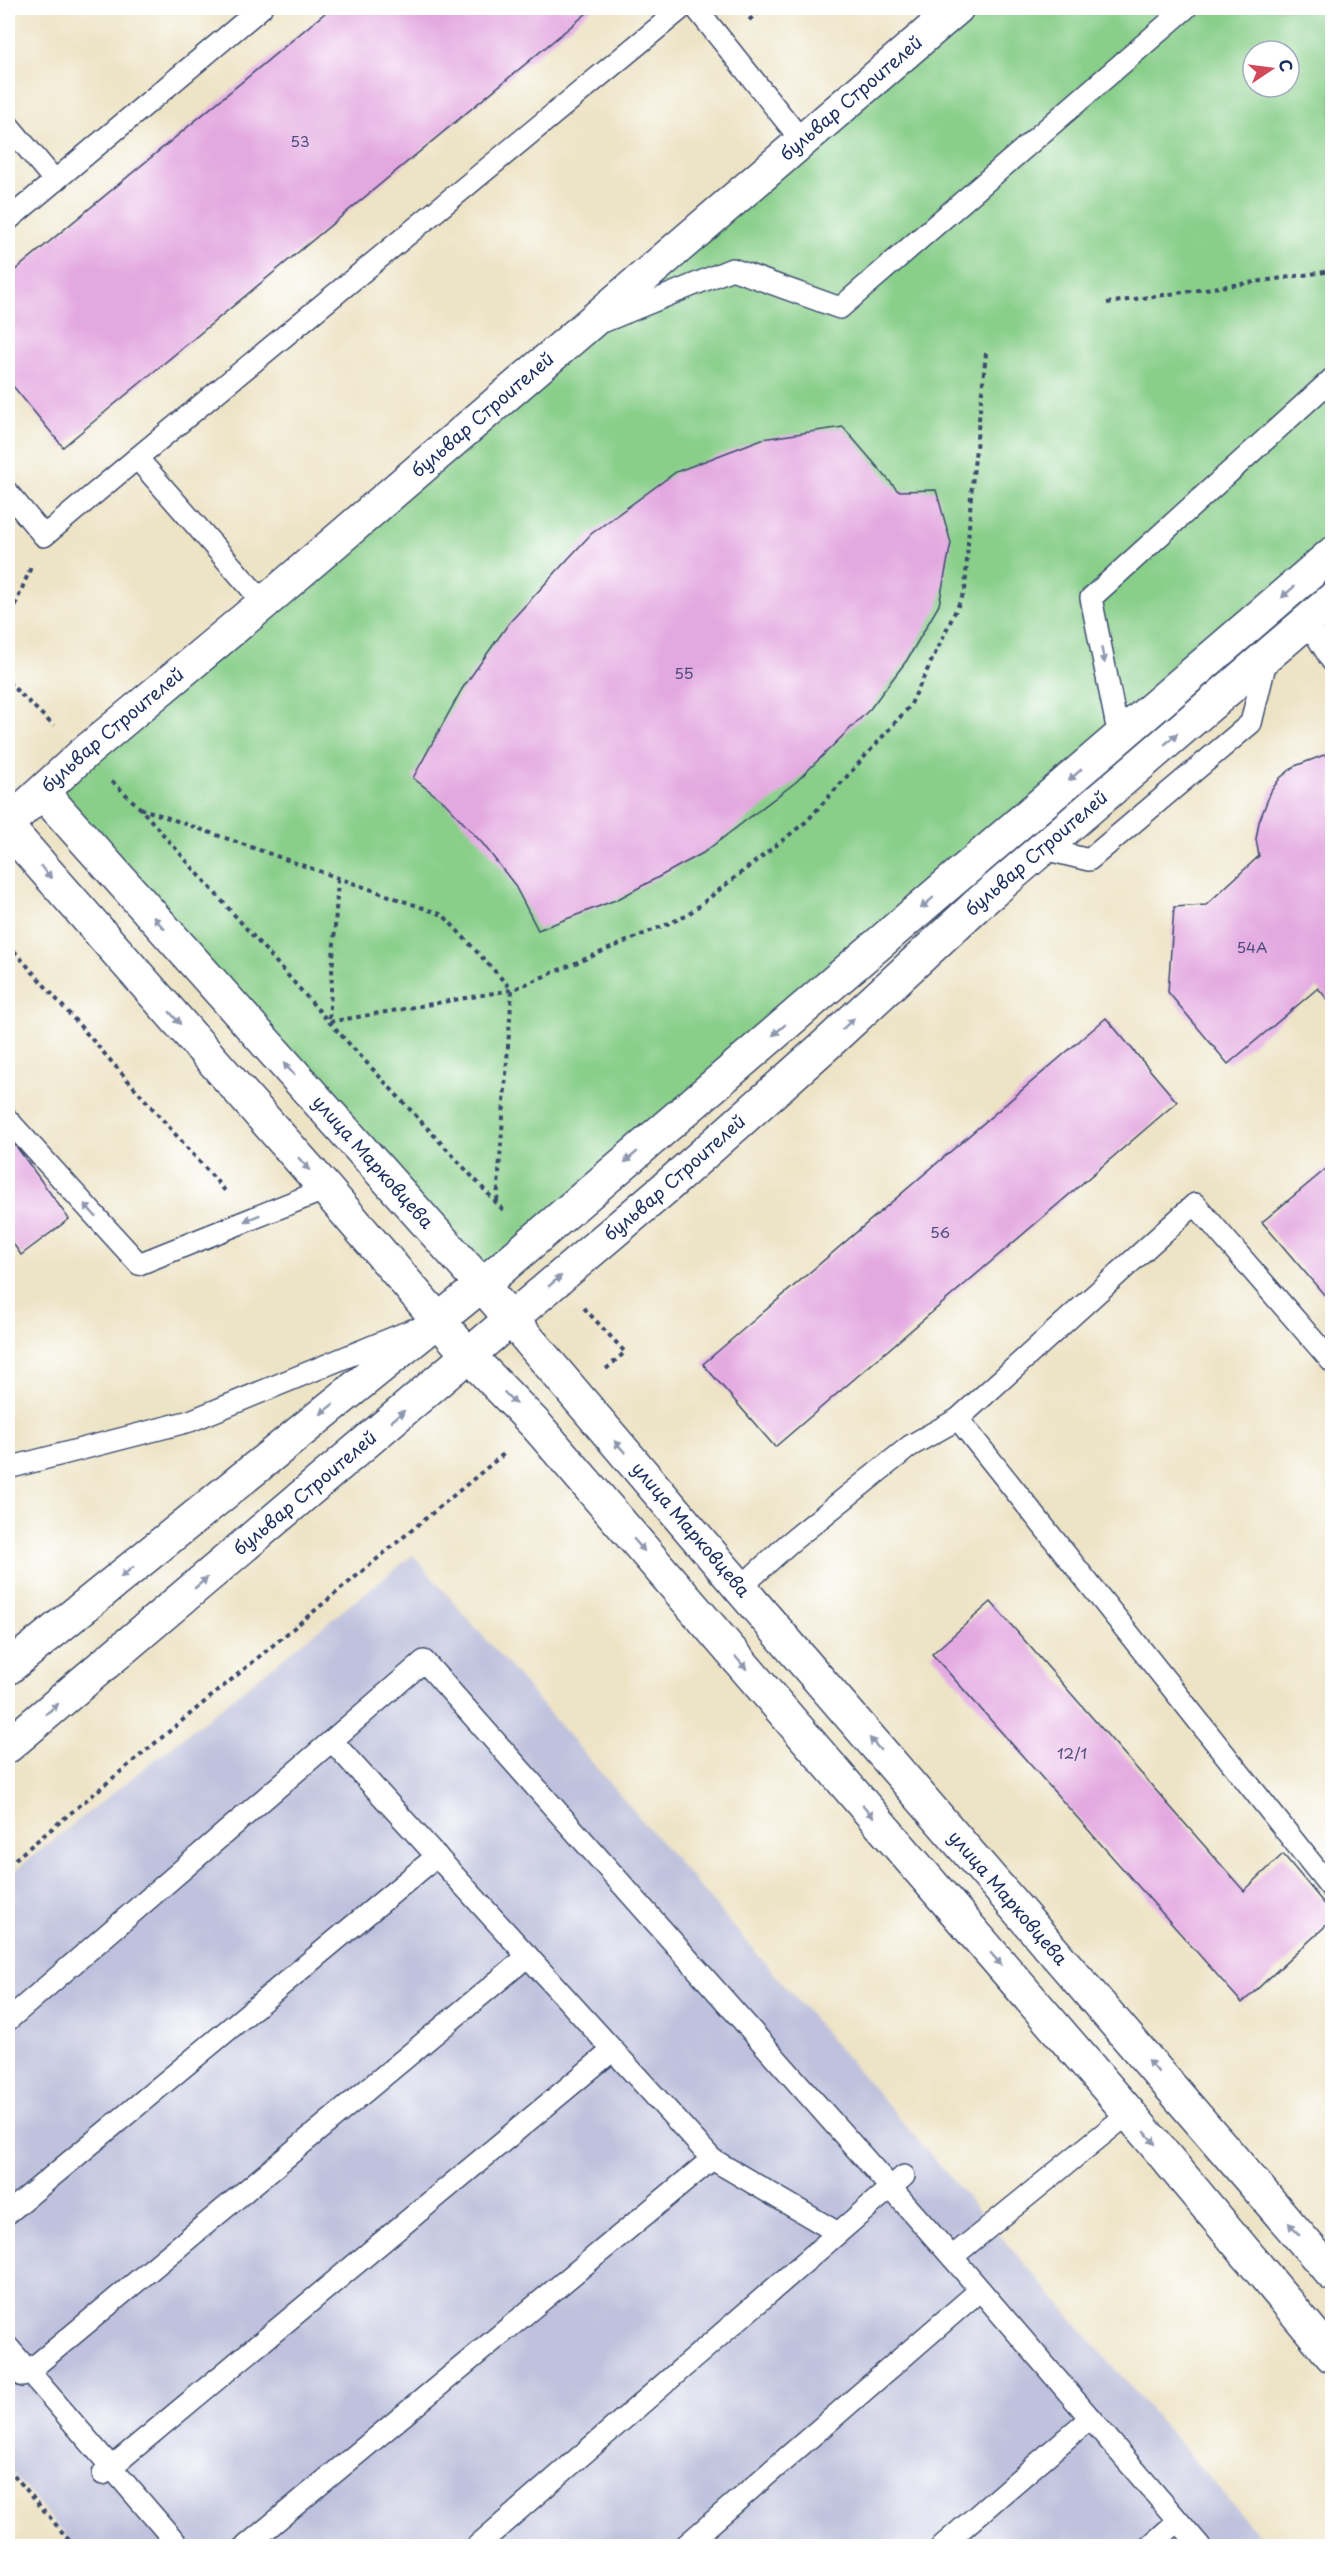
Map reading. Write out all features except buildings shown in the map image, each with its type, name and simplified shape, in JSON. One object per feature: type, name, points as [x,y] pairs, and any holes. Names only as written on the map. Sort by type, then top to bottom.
[{"type":"main road","name":"бульвар Строителей","points":[[17,811],[264,603],[957,8]]},
{"type":"main road","name":"бульвар Строителей","points":[[438,1320],[529,1245],[1332,554]]},
{"type":"main road","name":"бульвар Строителей","points":[[8,1746],[672,1181],[828,1043],[978,904],[1332,600]]},
{"type":"main road","points":[[17,811],[326,1189],[469,1356],[537,1426],[1129,2113],[1332,2356]]},
{"type":"main road","name":"улица Марковцева","points":[[17,811],[482,1285],[740,1588],[1332,2274]]},
{"type":"main road","points":[[8,1668],[438,1320]]},
{"type":"lane","points":[[8,220],[261,8]]},
{"type":"lane","points":[[8,493],[44,536],[682,8]]},
{"type":"lane","points":[[696,8],[802,141]]},
{"type":"lane","points":[[580,331],[732,269],[840,308],[1186,8]]},
{"type":"lane","points":[[8,125],[54,181]]},
{"type":"lane","points":[[1119,737],[1091,598],[1332,379]]},
{"type":"lane","points":[[137,458],[264,603]]},
{"type":"lane","points":[[1307,621],[1332,661]]},
{"type":"lane","points":[[8,1120],[139,1264],[326,1189]]},
{"type":"lane","points":[[740,1588],[788,1544],[910,1446],[957,1419],[1195,1204],[1332,1362]]},
{"type":"lane","points":[[8,1468],[190,1421],[438,1320]]},
{"type":"lane","points":[[957,1419],[1332,1889]]},
{"type":"lane","points":[[8,2020],[424,1661],[897,2182],[952,2257],[1200,2547]]},
{"type":"lane","points":[[332,1741],[712,2159],[838,2233]]},
{"type":"lane","points":[[8,2213],[437,1856]]},
{"type":"lane","points":[[26,2374],[528,1956]]},
{"type":"lane","points":[[107,2470],[613,2050]]},
{"type":"lane","points":[[952,2257],[1129,2113]]},
{"type":"lane","points":[[246,2547],[712,2159]]},
{"type":"lane","points":[[477,2547],[897,2182]]},
{"type":"lane","points":[[685,2547],[980,2290]]},
{"type":"lane","points":[[8,2347],[26,2374],[107,2470],[179,2547]]},
{"type":"lane","points":[[942,2547],[1090,2418]]},
{"type":"lane","points":[[1150,2547],[1179,2522]]},
{"type":"path","points":[[1107,303],[1332,271]]},
{"type":"path","points":[[329,1022],[512,990],[686,916],[807,821],[910,706],[965,591],[971,495],[986,353]]},
{"type":"path","points":[[8,622],[44,536]]},
{"type":"path","points":[[8,682],[139,807],[329,1022],[497,1201],[529,1245]]},
{"type":"path","points":[[139,807],[443,915],[512,990],[497,1201]]},
{"type":"path","points":[[329,1022],[339,879]]},
{"type":"path","points":[[8,944],[250,1219]]},
{"type":"path","points":[[8,1865],[537,1426]]},
{"type":"path","points":[[8,2468],[74,2547]]},
{"type":"shaded area","points":[[413,1555],[1268,2546],[74,2546],[8,2468],[8,1876]]},
{"type":"green space","points":[[957,8],[1332,8],[1332,554],[482,1285],[43,793]]}]
